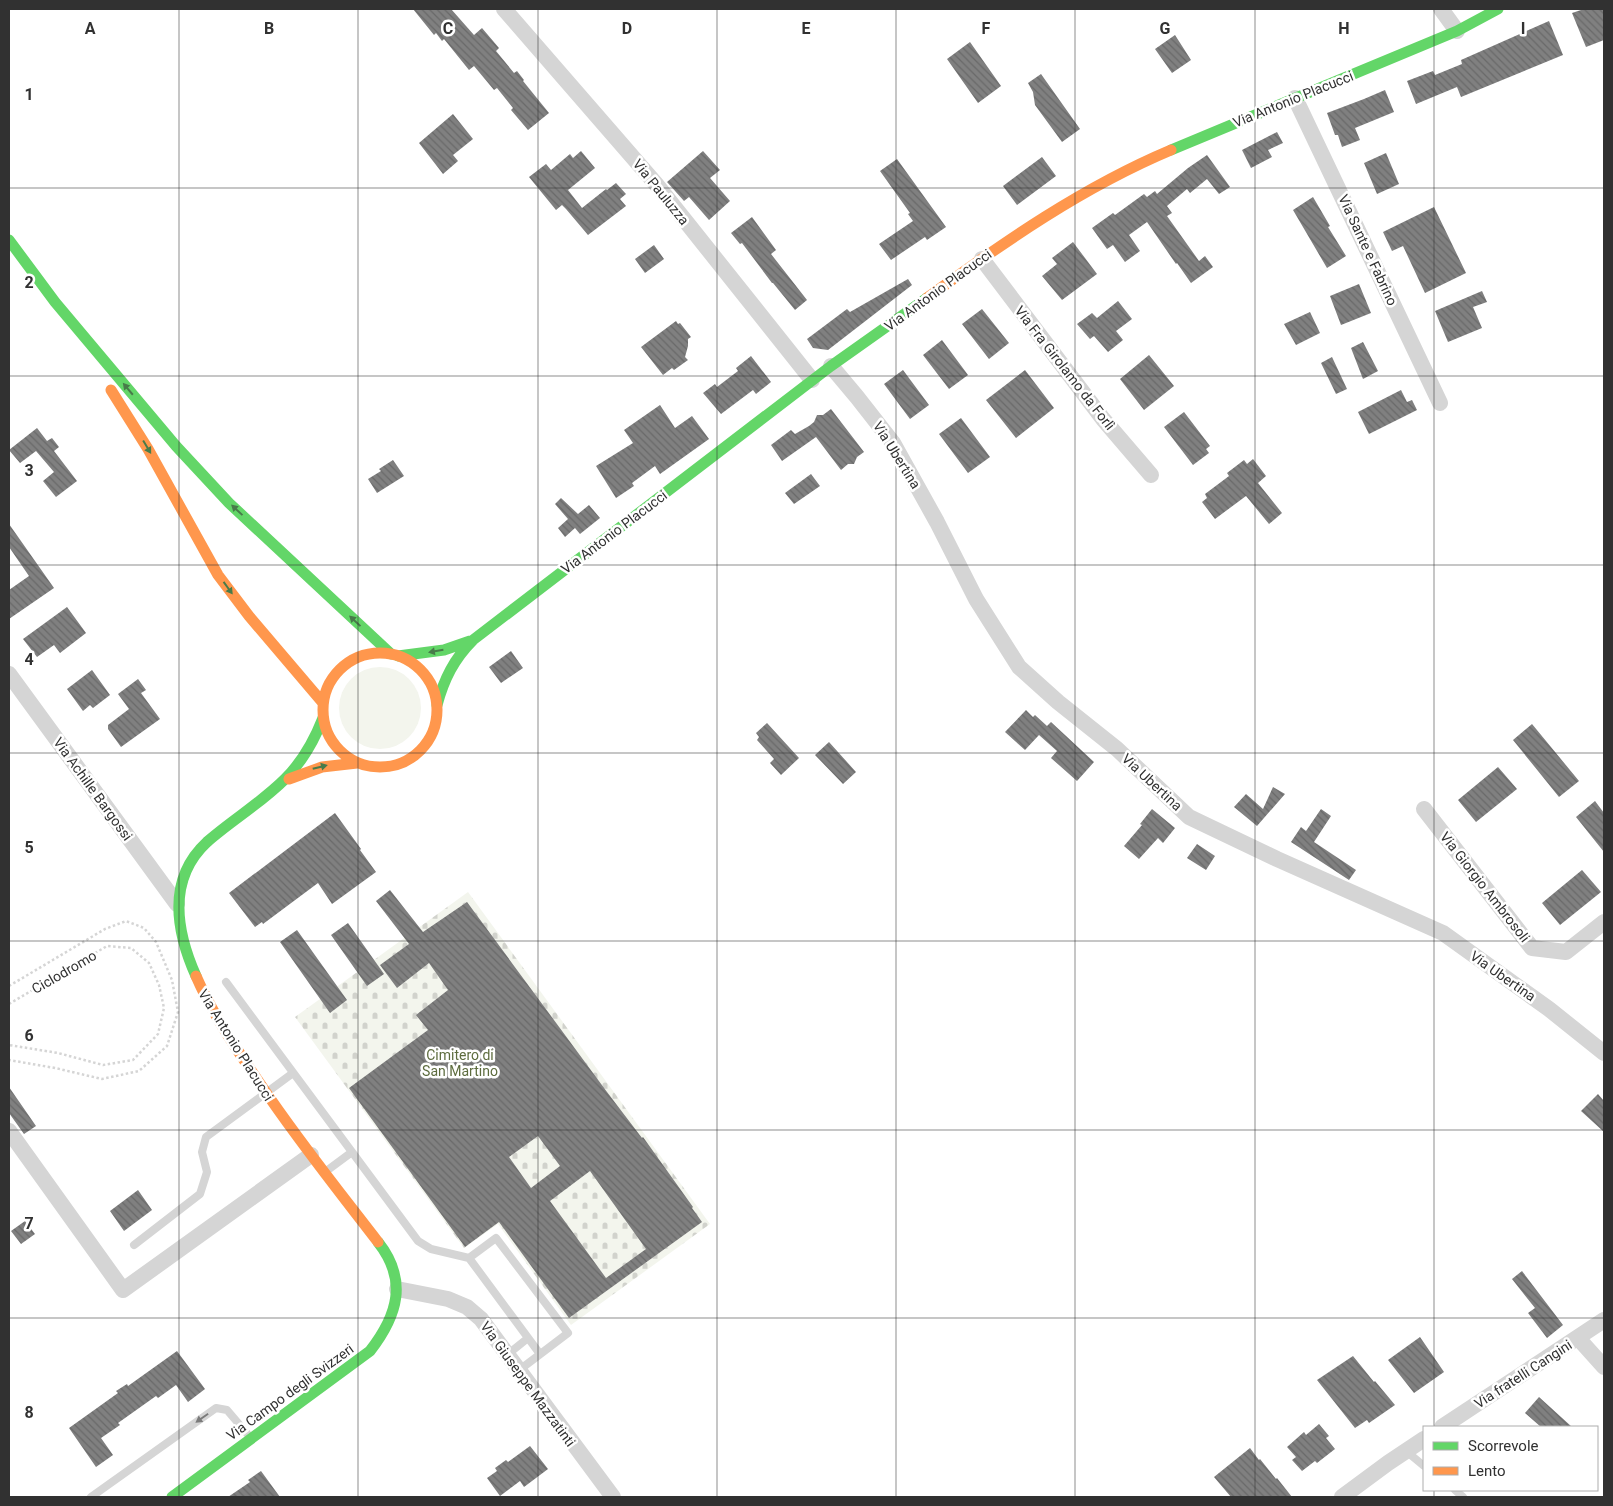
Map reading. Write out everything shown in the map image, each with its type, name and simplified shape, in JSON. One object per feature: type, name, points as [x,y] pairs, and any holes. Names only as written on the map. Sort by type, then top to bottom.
[{"type":"main road","name":"Via Antonio Placucci","points":[[437,705],[448,671],[457,657],[473,640],[812,380],[1007,240],[1057,209],[1136,166],[1217,130],[1457,31],[1498,9]]},
{"type":"main road","points":[[9,240],[55,302],[176,446],[229,503],[395,655]]},
{"type":"main road","points":[[55,302],[148,450],[218,575],[249,616],[323,703]]},
{"type":"main road","name":"Via Antonio Placucci","points":[[395,655],[410,662],[429,680],[437,705],[437,718],[432,734],[422,749],[409,760],[393,766],[376,767],[357,762],[344,755],[334,744],[327,732],[323,718],[323,703],[328,685],[339,670],[354,659],[363,656],[372,654],[395,655],[448,649],[473,640]]},
{"type":"main road","name":"Via Antonio Placucci","points":[[323,718],[318,735],[310,750],[286,780],[202,846],[190,863],[182,884],[178,904],[182,941],[200,987],[223,1028],[265,1094],[389,1256],[395,1272],[397,1289]]},
{"type":"main road","name":"Via Antonio Placucci","points":[[286,780],[323,766],[357,762]]},
{"type":"main road","name":"Via Campo degli Svizzeri","points":[[172,1497],[370,1351],[384,1334],[392,1317],[397,1289]]},
{"type":"street","name":"Via Pauluzza","points":[[504,9],[656,184],[812,380]]},
{"type":"street","points":[[1441,9],[1457,31]]},
{"type":"street","name":"Via Sante e Fabrino","points":[[1295,98],[1440,403]]},
{"type":"street","name":"Via Fra Girolamo da Forlì","points":[[982,258],[1104,419],[1151,475]]},
{"type":"street","name":"Via Ubertina","points":[[831,366],[893,443],[937,522],[976,599],[1019,667],[1058,702],[1117,749],[1190,818],[1276,859],[1443,933],[1549,1009],[1604,1052]]},
{"type":"street","name":"Via Achille Bargossi","points":[[9,674],[178,904]]},
{"type":"street","name":"Via Giorgio Ambrosoli","points":[[1424,809],[1532,948],[1566,952],[1604,922]]},
{"type":"street","points":[[9,1131],[123,1290],[311,1155]]},
{"type":"street","name":"Via Giuseppe Mazzatinti","points":[[397,1289],[448,1300],[467,1307],[481,1319],[613,1497]]},
{"type":"street","name":"Via fratelli Cangini","points":[[1444,1426],[1604,1320]]},
{"type":"street","points":[[1578,1338],[1604,1367]]},
{"type":"street","points":[[1342,1497],[1423,1440]]},
{"type":"lane","points":[[226,982],[418,1241],[431,1249],[469,1258],[540,1354]]},
{"type":"lane","points":[[134,1245],[200,1194],[207,1172],[202,1152],[206,1137],[293,1073]]},
{"type":"lane","points":[[324,1173],[352,1152]]},
{"type":"lane","points":[[469,1258],[496,1238],[568,1333],[518,1371]]},
{"type":"lane","points":[[507,1355],[528,1338]]},
{"type":"lane","points":[[91,1497],[216,1408],[227,1410],[251,1439]]},
{"type":"lane","points":[[1406,1451],[1423,1465]]},
{"type":"path","points":[[9,986],[105,929],[126,921],[144,928],[156,942],[172,980],[178,1012],[167,1046],[139,1070],[102,1079],[9,1060]]},
{"type":"path","name":"Ciclodromo","points":[[9,1004],[107,946],[131,948],[149,963],[159,985],[164,1008],[158,1034],[133,1060],[103,1065],[58,1053],[9,1045]]},
{"type":"green space","points":[[380,667],[396,670],[409,679],[418,692],[421,708],[418,724],[409,737],[396,746],[380,749],[364,746],[351,737],[342,724],[339,708],[342,692],[351,679],[364,670]]},
{"type":"green space","name":"Cimitero di San Martino","points":[[468,892],[710,1224],[571,1325],[498,1224],[464,1248],[295,1017]]},
{"type":"building","points":[[413,9],[451,9],[474,35],[482,28],[499,48],[496,51],[514,73],[517,71],[549,113],[528,130],[511,110],[513,108],[497,88],[494,90],[474,66],[469,70],[444,39],[442,41],[436,33],[434,35]]},
{"type":"building","points":[[1584,9],[1604,9],[1604,40],[1586,47],[1572,13]]},
{"type":"building","points":[[1549,21],[1563,55],[1461,97],[1457,87],[1416,104],[1407,81],[1433,71],[1435,75],[1462,64],[1461,60]]},
{"type":"building","points":[[1175,35],[1191,60],[1172,73],[1155,49]]},
{"type":"building","points":[[970,42],[1001,86],[978,103],[947,59]]},
{"type":"building","points":[[1041,74],[1080,129],[1062,142],[1035,105],[1033,92],[1028,83]]},
{"type":"building","points":[[1385,90],[1394,112],[1355,128],[1360,140],[1342,147],[1338,135],[1335,135],[1327,113]]},
{"type":"building","points":[[453,114],[473,139],[453,155],[458,161],[443,174],[419,143]]},
{"type":"building","points":[[1277,132],[1283,143],[1268,150],[1272,157],[1251,168],[1242,150]]},
{"type":"building","points":[[581,151],[595,168],[568,190],[582,208],[616,183],[626,194],[620,199],[626,206],[588,235],[562,205],[556,210],[529,177],[546,164],[551,170],[570,154],[573,158]]},
{"type":"building","points":[[703,151],[720,170],[710,178],[730,201],[709,220],[689,197],[684,201],[667,182]]},
{"type":"building","points":[[1386,153],[1399,184],[1377,194],[1364,163]]},
{"type":"building","points":[[1207,155],[1230,187],[1219,194],[1207,179],[1190,193],[1187,189],[1167,206],[1172,213],[1167,216],[1199,261],[1205,256],[1213,267],[1191,283],[1147,222],[1129,235],[1140,251],[1125,262],[1113,245],[1107,249],[1092,228],[1113,213],[1115,215],[1144,194],[1147,197],[1155,191],[1157,194]]},
{"type":"building","points":[[1042,157],[1056,176],[1017,205],[1003,186]]},
{"type":"building","points":[[897,159],[946,227],[927,240],[925,237],[891,260],[879,244],[913,221],[908,214],[910,213],[880,171]]},
{"type":"building","points":[[1313,197],[1330,226],[1328,227],[1346,256],[1327,268],[1293,210]]},
{"type":"building","points":[[1434,207],[1466,273],[1425,293],[1403,246],[1392,251],[1383,232]]},
{"type":"building","points":[[752,217],[776,250],[771,254],[807,300],[795,310],[742,243],[740,244],[731,233]]},
{"type":"building","points":[[1073,242],[1097,274],[1062,300],[1042,276],[1057,264],[1052,258]]},
{"type":"building","points":[[654,245],[664,259],[645,273],[635,259]]},
{"type":"building","points":[[908,279],[912,285],[828,350],[813,348],[807,339],[847,309],[850,312]]},
{"type":"building","points":[[1359,284],[1371,313],[1341,325],[1330,296]]},
{"type":"building","points":[[1482,291],[1487,302],[1473,307],[1482,328],[1448,342],[1435,311]]},
{"type":"building","points":[[1118,301],[1132,319],[1116,331],[1123,340],[1108,352],[1094,336],[1090,339],[1077,324],[1092,313],[1097,318]]},
{"type":"building","points":[[982,309],[1009,343],[989,359],[962,324]]},
{"type":"building","points":[[1310,312],[1320,333],[1296,345],[1284,324]]},
{"type":"building","points":[[676,321],[678,324],[680,323],[691,337],[688,339],[685,357],[688,360],[663,375],[641,347]]},
{"type":"building","points":[[942,340],[968,375],[949,389],[923,355]]},
{"type":"building","points":[[1363,342],[1378,371],[1363,379],[1351,348]]},
{"type":"building","points":[[1149,355],[1174,386],[1144,410],[1120,379]]},
{"type":"building","points":[[751,356],[771,382],[756,394],[753,390],[721,414],[703,393],[715,384],[717,387],[738,371],[736,368]]},
{"type":"building","points":[[1332,357],[1347,389],[1336,394],[1321,363]]},
{"type":"building","points":[[903,370],[929,405],[910,419],[884,384]]},
{"type":"building","points":[[1025,370],[1054,408],[1016,438],[986,400]]},
{"type":"building","points":[[1401,390],[1407,402],[1412,400],[1417,410],[1369,434],[1358,412]]},
{"type":"building","points":[[660,405],[675,428],[692,416],[709,439],[660,474],[655,466],[632,483],[634,486],[616,498],[596,466],[633,443],[624,430]]},
{"type":"building","points":[[831,409],[864,452],[857,457],[854,464],[848,464],[841,470],[816,437],[782,461],[771,445],[791,430],[795,434],[809,426],[814,422],[817,415],[823,415]]},
{"type":"building","points":[[1184,412],[1210,446],[1206,449],[1209,453],[1193,465],[1164,427]]},
{"type":"building","points":[[961,418],[990,457],[968,473],[939,434]]},
{"type":"building","points":[[37,428],[47,441],[52,438],[59,447],[54,451],[77,481],[56,497],[43,481],[54,472],[36,451],[20,463],[9,450]]},
{"type":"building","points":[[1253,459],[1266,476],[1258,483],[1282,513],[1269,524],[1246,496],[1215,519],[1202,502],[1207,498],[1205,494],[1229,476],[1227,473],[1244,460],[1247,464]]},
{"type":"building","points":[[393,460],[404,476],[377,493],[368,479]]},
{"type":"building","points":[[811,474],[820,486],[794,504],[785,493]]},
{"type":"building","points":[[561,498],[578,514],[589,505],[600,518],[580,534],[575,528],[565,537],[558,528],[568,519],[555,504]]},
{"type":"building","points":[[9,524],[54,588],[9,619],[9,590],[29,576],[9,547]]},
{"type":"building","points":[[67,607],[86,633],[60,653],[54,645],[37,657],[23,639]]},
{"type":"building","points":[[511,651],[523,668],[501,683],[489,667]]},
{"type":"building","points":[[92,670],[110,695],[93,708],[90,705],[83,711],[67,689]]},
{"type":"building","points":[[138,679],[146,690],[141,693],[160,719],[121,747],[108,729],[108,725],[129,709],[118,694]]},
{"type":"building","points":[[1026,710],[1047,726],[1051,722],[1094,762],[1077,781],[1051,758],[1057,751],[1039,735],[1025,750],[1005,732]]},
{"type":"building","points":[[767,723],[799,758],[781,775],[770,763],[774,759],[757,740],[759,737],[756,733]]},
{"type":"building","points":[[1532,724],[1579,781],[1559,797],[1513,740]]},
{"type":"building","points":[[829,742],[856,772],[843,784],[815,755]]},
{"type":"building","points":[[1498,767],[1517,789],[1476,822],[1458,800]]},
{"type":"building","points":[[1273,787],[1285,794],[1257,826],[1234,807],[1246,794],[1263,809]]},
{"type":"building","points":[[1595,801],[1604,813],[1604,852],[1576,817]]},
{"type":"building","points":[[1152,809],[1175,828],[1163,843],[1158,838],[1139,859],[1124,846],[1142,825],[1140,824]]},
{"type":"building","points":[[1321,809],[1331,816],[1314,842],[1356,870],[1349,880],[1291,842],[1301,827],[1306,831]]},
{"type":"building","points":[[335,813],[376,872],[332,904],[318,883],[263,924],[262,922],[255,927],[229,893]]},
{"type":"building","points":[[1197,844],[1215,856],[1206,870],[1187,858]]},
{"type":"building","points":[[1582,870],[1601,892],[1560,925],[1542,903]]},
{"type":"building","name":"Cimitero di San Martino","points":[[390,890],[423,932],[467,902],[607,1092],[643,1137],[702,1222],[569,1318],[499,1222],[465,1247],[349,1088],[428,1030],[416,1015],[448,990],[429,963],[397,988],[380,965],[409,944],[376,901]],"holes":[[[538,1136],[560,1166],[531,1188],[509,1157]],[[590,1171],[646,1249],[606,1278],[550,1201]]]},
{"type":"building","points":[[348,923],[384,974],[367,986],[331,935]]},
{"type":"building","points":[[297,930],[347,1000],[330,1013],[280,942]]},
{"type":"building","points":[[9,1087],[36,1126],[24,1134],[9,1113]]},
{"type":"building","points":[[1598,1094],[1604,1101],[1604,1132],[1581,1111]]},
{"type":"building","points":[[138,1190],[152,1210],[124,1231],[110,1211]]},
{"type":"building","points":[[25,1221],[35,1234],[21,1244],[11,1231]]},
{"type":"building","points":[[1522,1271],[1563,1325],[1547,1338],[1528,1313],[1535,1308],[1512,1279]]},
{"type":"building","points":[[1420,1337],[1444,1372],[1414,1393],[1388,1360]]},
{"type":"building","points":[[177,1351],[205,1389],[188,1402],[176,1385],[158,1398],[156,1396],[118,1423],[120,1425],[101,1438],[113,1455],[96,1467],[69,1428],[118,1393],[116,1391],[127,1384],[128,1386]]},
{"type":"building","points":[[1353,1356],[1395,1405],[1369,1423],[1367,1420],[1355,1428],[1317,1380]]},
{"type":"building","points":[[1539,1397],[1571,1426],[1540,1426],[1525,1413]]},
{"type":"building","points":[[1319,1424],[1329,1436],[1326,1438],[1335,1449],[1317,1463],[1315,1461],[1302,1471],[1292,1460],[1296,1457],[1287,1447],[1304,1432],[1306,1435]]},
{"type":"building","points":[[530,1446],[548,1469],[524,1487],[520,1481],[500,1496],[487,1478],[497,1471],[495,1468],[506,1460],[508,1462]]},
{"type":"building","points":[[1250,1448],[1292,1497],[1231,1497],[1214,1477]]},
{"type":"building","points":[[261,1471],[280,1497],[228,1497],[250,1482],[248,1480]]},
{"type":"traffic: fast","points":[[1171,150],[1457,31],[1498,9]]},
{"type":"traffic: fast","points":[[9,240],[55,302],[176,446],[229,503],[391,654]]},
{"type":"traffic: fast","points":[[437,705],[450,670],[473,640],[831,366],[927,298]]},
{"type":"traffic: fast","points":[[398,656],[444,650],[470,641]]},
{"type":"traffic: fast","points":[[196,976],[189,959],[180,924],[179,906],[186,872],[194,857],[207,842],[276,788],[291,772],[316,735],[323,718]]},
{"type":"traffic: fast","points":[[172,1497],[370,1351],[380,1338],[387,1324],[393,1311],[396,1297],[393,1270],[378,1242]]},
{"type":"traffic: slow","points":[[927,298],[985,256],[1075,198],[1171,150]]},
{"type":"traffic: slow","points":[[111,390],[148,449],[218,575],[249,616],[323,703]]},
{"type":"traffic: slow","points":[[380,653],[402,657],[420,670],[433,688],[437,710],[433,732],[420,750],[402,763],[380,767],[358,763],[340,750],[327,732],[323,710],[327,688],[340,670],[358,657],[380,653]]},
{"type":"traffic: slow","points":[[289,779],[322,767],[357,763]]},
{"type":"traffic: slow","points":[[196,976],[210,1005],[243,1059],[318,1164],[378,1242]]}]
